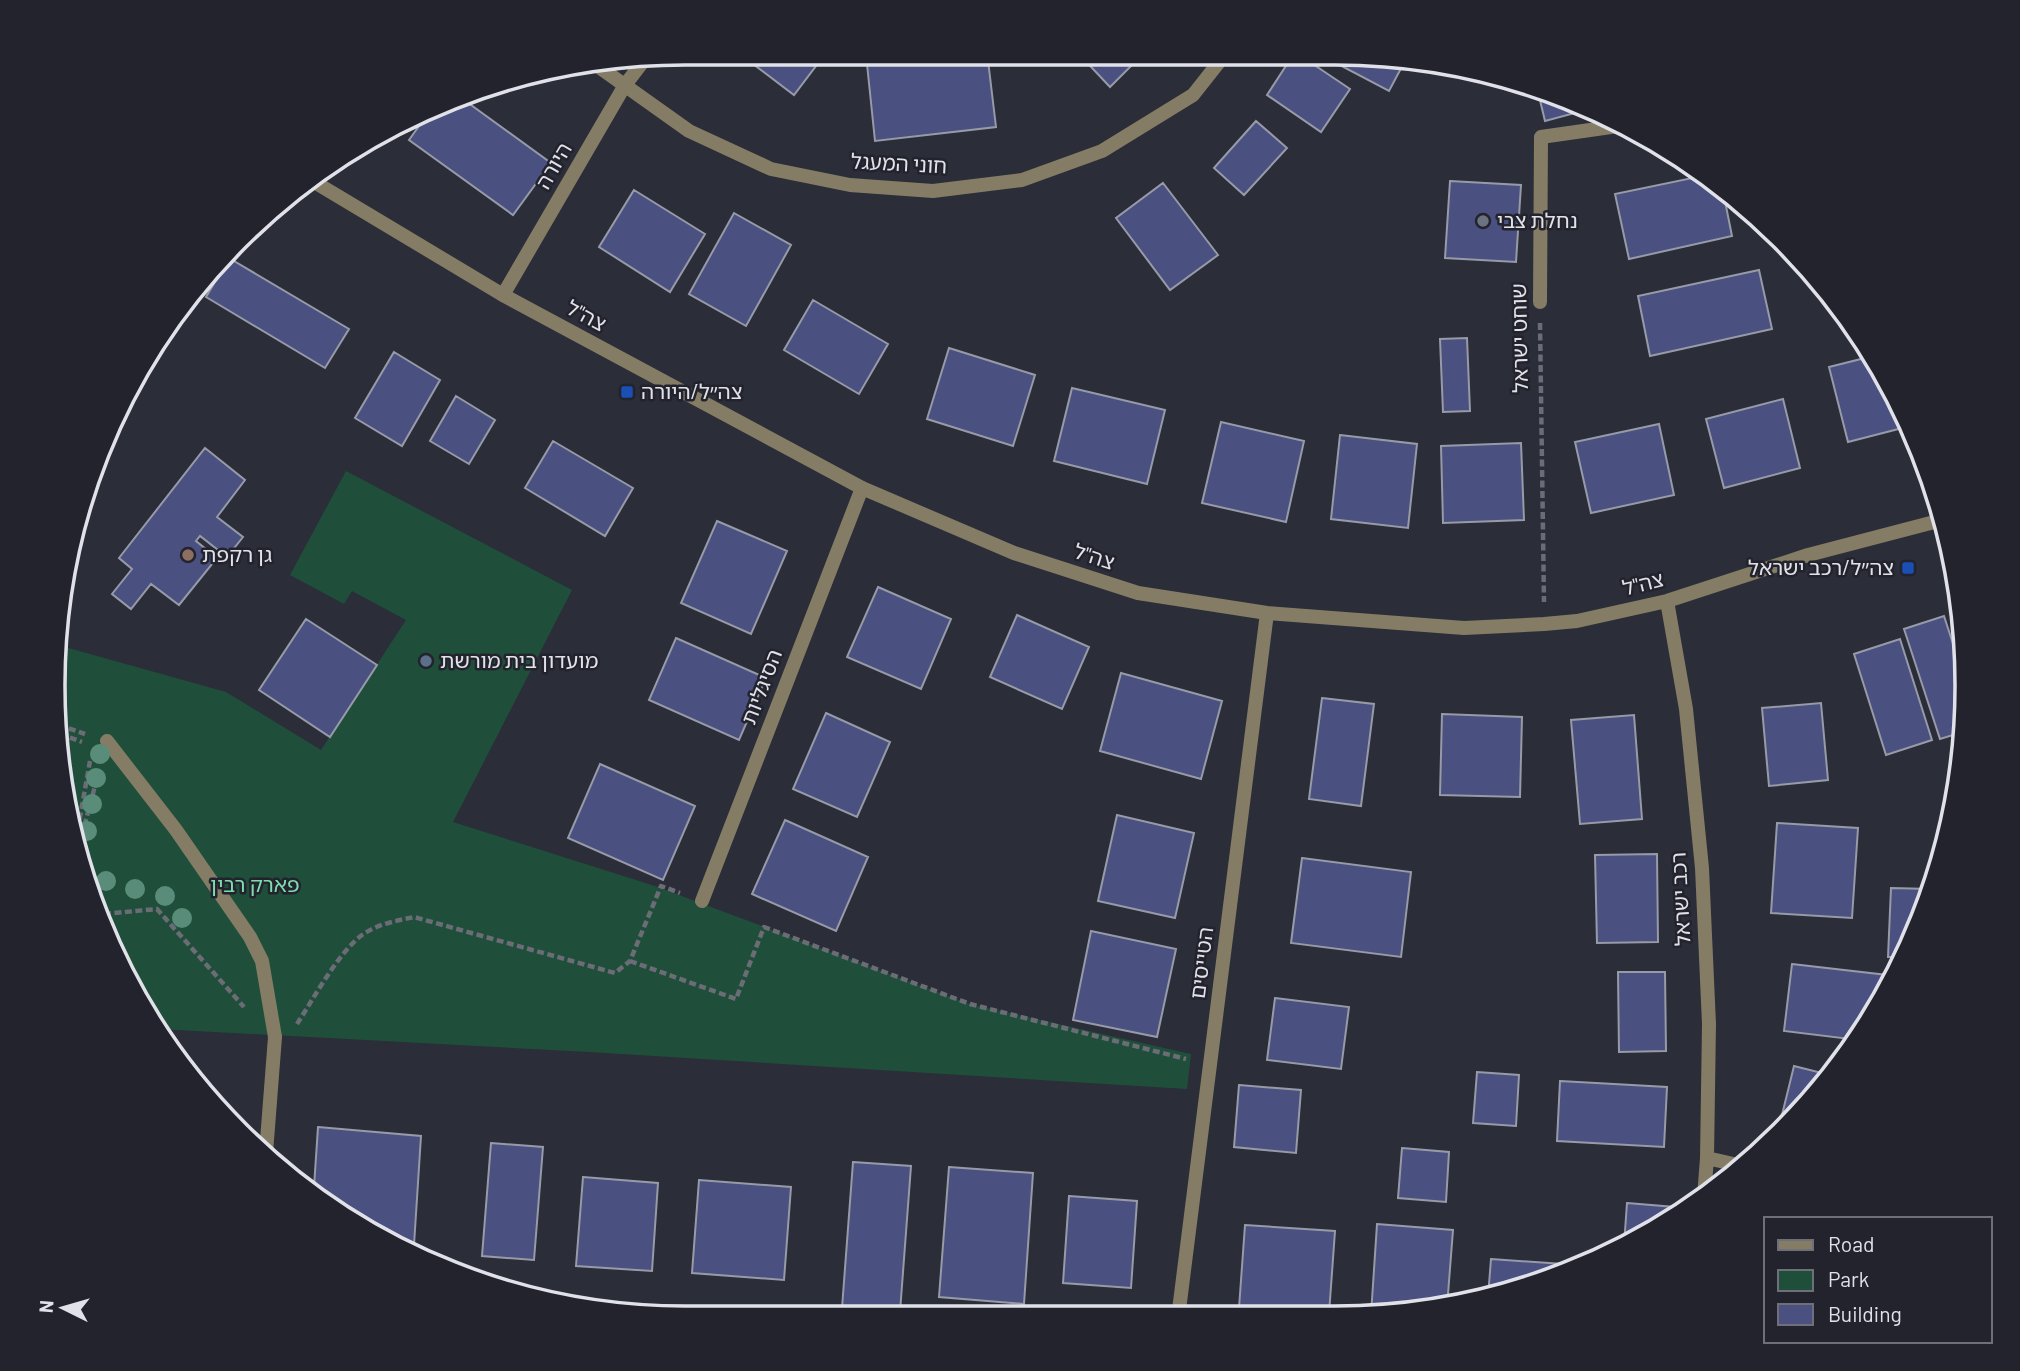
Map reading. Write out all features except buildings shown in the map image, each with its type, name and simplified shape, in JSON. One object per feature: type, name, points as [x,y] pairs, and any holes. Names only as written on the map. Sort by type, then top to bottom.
[{"type":"street","name":"חוני המעגל","points":[[603,70],[689,131],[771,169],[850,185],[933,191],[1022,180],[1102,151],[1193,95],[1217,65]]},
{"type":"street","name":"היורה","points":[[503,295],[625,85],[639,67]]},
{"type":"street","name":"שוחט ישראל","points":[[1540,302],[1541,137],[1606,128]]},
{"type":"street","name":"צה\"ל","points":[[319,185],[503,295],[862,488],[1014,553],[1138,593],[1267,613],[1464,628],[1544,624],[1577,621],[1667,601],[1808,555],[1933,522]]},
{"type":"street","name":"הסיגליות","points":[[702,901],[862,488]]},
{"type":"street","name":"רכב ישראל","points":[[1667,601],[1686,709],[1702,868],[1709,1024],[1705,1183]]},
{"type":"street","name":"הטייסים","points":[[1180,1306],[1267,613]]},
{"type":"street","points":[[100,743],[176,830],[250,937],[262,961],[275,1031],[267,1143]]},
{"type":"street","points":[[1707,1158],[1730,1163]]},
{"type":"path","name":"שוחט ישראל","points":[[1540,302],[1544,624]]},
{"type":"path","points":[[66,727],[100,743]]},
{"type":"path","points":[[67,736],[100,743]]},
{"type":"path","points":[[82,830],[100,743]]},
{"type":"path","points":[[80,819],[90,759]]},
{"type":"path","points":[[108,913],[158,907],[263,1026],[275,1031],[294,1028],[348,949],[363,934],[384,924],[414,918],[615,973],[630,961],[661,886],[702,901]]},
{"type":"path","points":[[630,961],[736,999],[764,927],[970,1004],[1210,1065]]},
{"type":"green space","name":"פארק רבין","points":[[346,471],[572,590],[453,822],[655,886],[970,1004],[1191,1054],[1187,1089],[169,1030],[148,996],[112,923],[86,846],[70,767],[66,726],[66,647],[226,692],[321,750],[406,620],[352,591],[344,604],[290,575]]},
{"type":"place","name":"נחלת צבי","points":[[1483,221]]},
{"type":"place","name":"צה״ל/היורה","points":[[627,392]]},
{"type":"place","name":"גן רקפת","points":[[188,555]]},
{"type":"place","name":"צה״ל/רכב ישראל","points":[[1908,568]]},
{"type":"place","name":"מועדון בית מורשת","points":[[426,661]]}]
